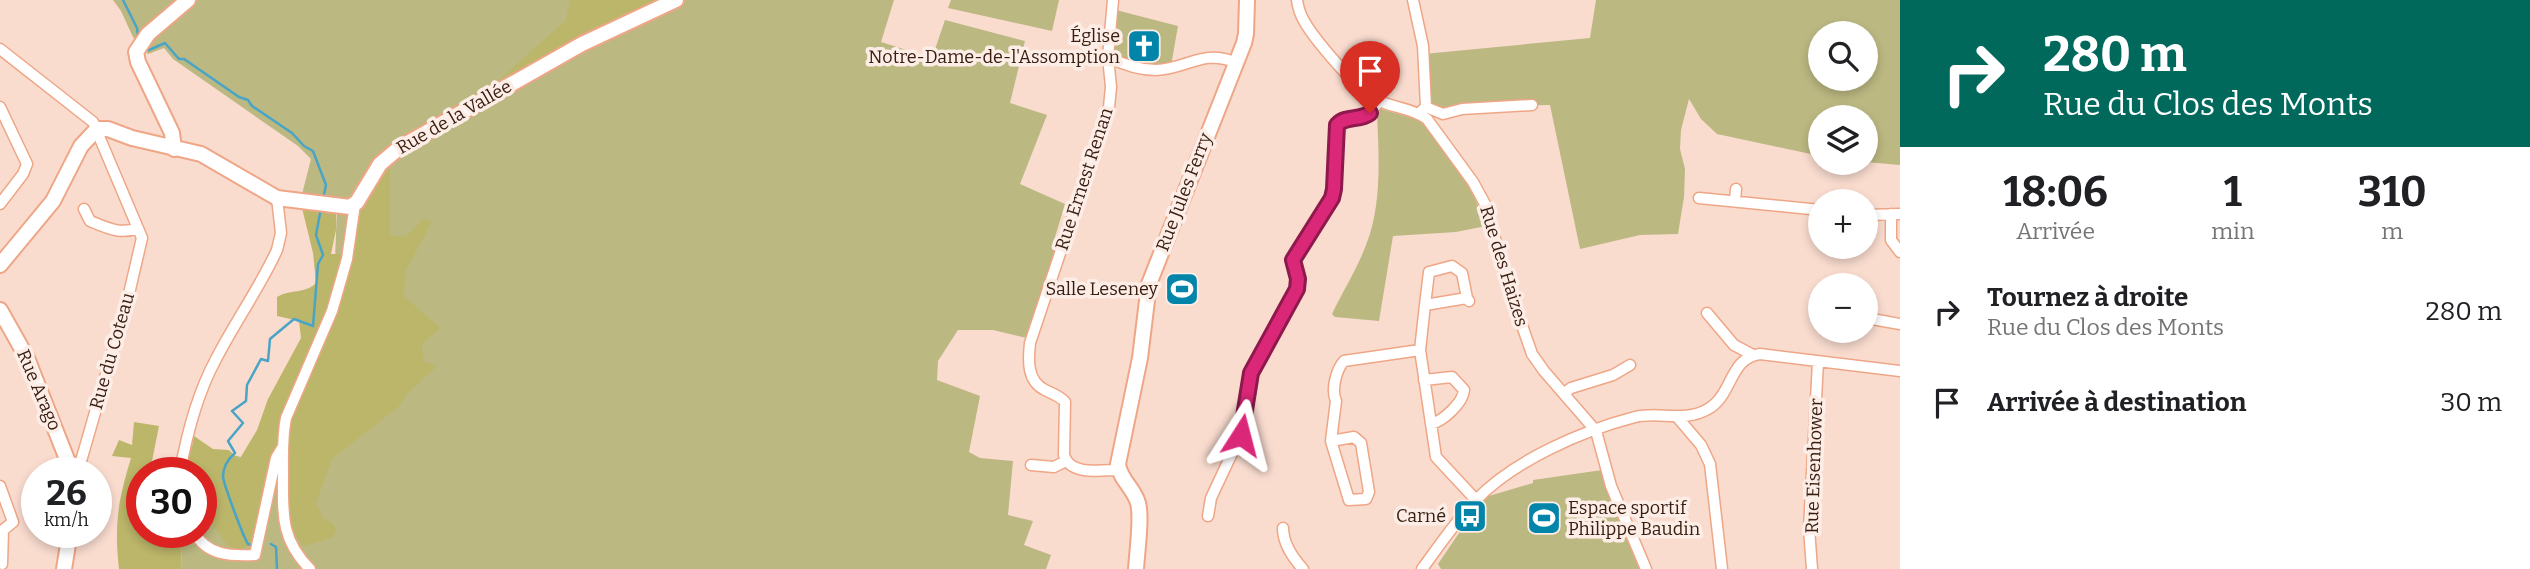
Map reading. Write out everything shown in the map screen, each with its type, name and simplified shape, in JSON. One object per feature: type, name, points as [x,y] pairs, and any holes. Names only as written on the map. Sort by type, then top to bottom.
[{"type":"street","points":[[174,149],[172,134],[136,52],[148,34],[188,0]]},
{"type":"street","name":"Rue Ernest Renan","points":[[1066,461],[1065,402],[1042,389],[1032,378],[1028,365],[1030,343],[1103,128],[1110,99],[1108,57],[1114,0]]},
{"type":"street","name":"Rue Jules Ferry","points":[[1118,470],[1140,358],[1149,284],[1246,34],[1247,0]]},
{"type":"street","points":[[1297,0],[1301,16],[1313,35],[1364,90],[1380,102],[1443,114],[1462,109],[1532,105]]},
{"type":"street","points":[[1413,0],[1423,47],[1423,110]]},
{"type":"street","name":"Rue de la Vallée","points":[[355,204],[380,164],[399,148],[582,44],[672,2]]},
{"type":"street","points":[[0,49],[76,110],[90,118],[97,129]]},
{"type":"street","points":[[1108,57],[1122,64],[1156,70],[1206,57],[1219,56],[1236,62]]},
{"type":"street","points":[[1208,516],[1211,498],[1241,435],[1251,373],[1297,289],[1298,279],[1293,260],[1332,198],[1337,125],[1347,118],[1367,116],[1380,102]]},
{"type":"street","points":[[0,107],[27,164],[23,174],[0,204]]},
{"type":"street","name":"Rue des Haizes","points":[[1423,110],[1482,197],[1532,354],[1596,431],[1611,486],[1646,569]]},
{"type":"street","points":[[0,265],[53,201],[81,146],[97,129],[108,129],[174,149],[201,154],[277,198],[350,207],[355,204]]},
{"type":"street","name":"Rue du Coteau","points":[[82,457],[142,244],[138,228],[97,135],[97,129]]},
{"type":"street","points":[[1699,198],[1735,195],[1808,208]]},
{"type":"street","points":[[183,457],[203,386],[277,250],[281,233],[277,198]]},
{"type":"street","points":[[310,569],[295,552],[283,522],[283,447],[286,418],[323,334],[339,289],[355,204]]},
{"type":"street","points":[[84,209],[90,221],[107,228],[122,232],[138,228]]},
{"type":"street","points":[[1878,215],[1896,214],[1891,240],[1900,252]]},
{"type":"street","points":[[1425,305],[1468,300],[1462,273],[1452,266],[1429,272],[1425,305],[1420,350],[1436,457],[1475,500]]},
{"type":"street","name":"Rue Arago","points":[[0,310],[27,358],[66,457]]},
{"type":"street","points":[[1707,313],[1734,345],[1753,355],[1900,371]]},
{"type":"street","points":[[1878,320],[1900,324]]},
{"type":"street","points":[[1734,345],[1737,367]]},
{"type":"street","points":[[1331,441],[1354,437],[1361,443],[1369,492],[1366,499],[1349,500],[1331,441],[1336,401],[1333,396],[1338,367],[1344,361],[1420,350]]},
{"type":"street","points":[[1422,569],[1475,500],[1524,463],[1596,431],[1645,415],[1678,418],[1694,415],[1716,404],[1727,391],[1737,367],[1753,355]]},
{"type":"street","name":"Rue Eisenhower","points":[[1812,569],[1810,528],[1818,362]]},
{"type":"street","points":[[1564,393],[1571,388],[1613,375],[1630,365]]},
{"type":"street","points":[[1424,380],[1452,376],[1464,390],[1460,401],[1437,422],[1431,424]]},
{"type":"street","points":[[1678,418],[1701,445],[1710,464],[1722,569]]},
{"type":"street","points":[[210,548],[217,552],[255,555],[276,458],[283,447]]},
{"type":"street","points":[[1031,465],[1054,467],[1066,461],[1074,467],[1086,470],[1118,470],[1139,504],[1136,569]]},
{"type":"street","points":[[0,486],[13,522],[1,531],[2,564]]},
{"type":"street","points":[[1283,528],[1283,538],[1303,569]]},
{"type":"street","points":[[64,569],[67,548]]},
{"type":"shaded area","points":[[113,0],[894,0],[881,42],[932,58],[945,20],[1025,41],[1010,103],[1047,115],[1020,184],[1065,204],[1055,237],[1060,241],[1027,338],[993,330],[958,330],[938,361],[937,380],[980,396],[969,452],[980,458],[1013,461],[1008,515],[1033,521],[1024,545],[1051,555],[1046,569],[181,569],[182,548],[217,548],[217,457],[182,457],[186,445],[264,462],[332,343],[337,206],[300,202],[311,159],[298,146],[173,59],[164,48],[148,54],[133,37]]},
{"type":"shaded area","points":[[570,0],[670,0],[460,113],[458,106],[497,82],[566,20]]},
{"type":"shaded area","points":[[951,0],[1059,0],[1052,31],[948,8]]},
{"type":"shaded area","points":[[1596,0],[1900,0],[1900,165],[1878,163],[1878,105],[1808,105],[1808,153],[1717,134],[1701,119],[1689,99],[1681,130],[1680,149],[1685,169],[1678,234],[1640,235],[1580,249],[1550,105],[1504,106],[1443,114],[1426,107],[1424,54],[1590,38]]},
{"type":"shaded area","points":[[1116,10],[1178,26],[1171,66],[1139,65],[1117,56],[1113,41]]},
{"type":"shaded area","points":[[1381,109],[1416,119],[1426,125],[1473,193],[1486,226],[1456,232],[1393,236],[1379,321],[1335,317],[1332,314],[1362,254],[1375,214],[1378,181],[1377,115]]},
{"type":"shaded area","points":[[390,154],[390,235],[405,237],[423,219],[432,222],[406,270],[404,296],[440,328],[422,344],[424,361],[437,366],[409,392],[398,407],[332,459],[316,503],[324,519],[334,524],[336,531],[332,538],[303,546],[291,524],[284,483],[262,493],[259,541],[239,550],[228,546],[217,530],[217,457],[190,457],[194,436],[213,449],[229,450],[239,460],[257,430],[268,399],[301,338],[299,321],[277,316],[277,297],[307,289],[316,283],[313,253],[302,208],[336,209],[336,230],[331,254],[343,254],[352,220],[361,212],[365,190]]},
{"type":"shaded area","points":[[134,422],[159,426],[153,457],[112,456],[119,440],[132,445]]},
{"type":"shaded area","name":"Espace sportif Philippe Baudin","points":[[1602,470],[1640,569],[1441,569],[1438,564],[1474,511],[1489,496],[1533,483],[1533,480]]},
{"type":"shaded area","points":[[126,476],[126,548],[182,548],[181,569],[119,569],[118,513]]},
{"type":"waterway","points":[[123,0],[137,28],[138,36]]},
{"type":"waterway","points":[[146,47],[149,50],[165,43],[179,59],[184,59],[239,97],[248,100],[252,106],[313,151],[326,185],[323,199]]},
{"type":"waterway","points":[[252,545],[248,544],[242,531],[223,477],[226,464],[235,453],[228,441],[243,423],[232,411],[246,401],[247,385],[261,359],[268,361],[270,339],[294,319],[313,326],[318,264],[323,255],[316,235],[321,208]]},
{"type":"waterway","points":[[271,544],[276,547],[277,569]]},
{"type":"place","name":"Église Notre-Dame-de-l'Assomption","points":[[1144,46]]},
{"type":"place","name":"Salle Leseney","points":[[1182,289]]},
{"type":"place","name":"Carné","points":[[1470,516]]},
{"type":"place","name":"Espace sportif Philippe Baudin","points":[[1544,518]]},
{"type":"route","points":[[1241,435],[1251,373],[1297,289],[1298,279],[1293,260],[1332,198],[1337,125],[1347,118],[1364,117],[1370,113]]}]
